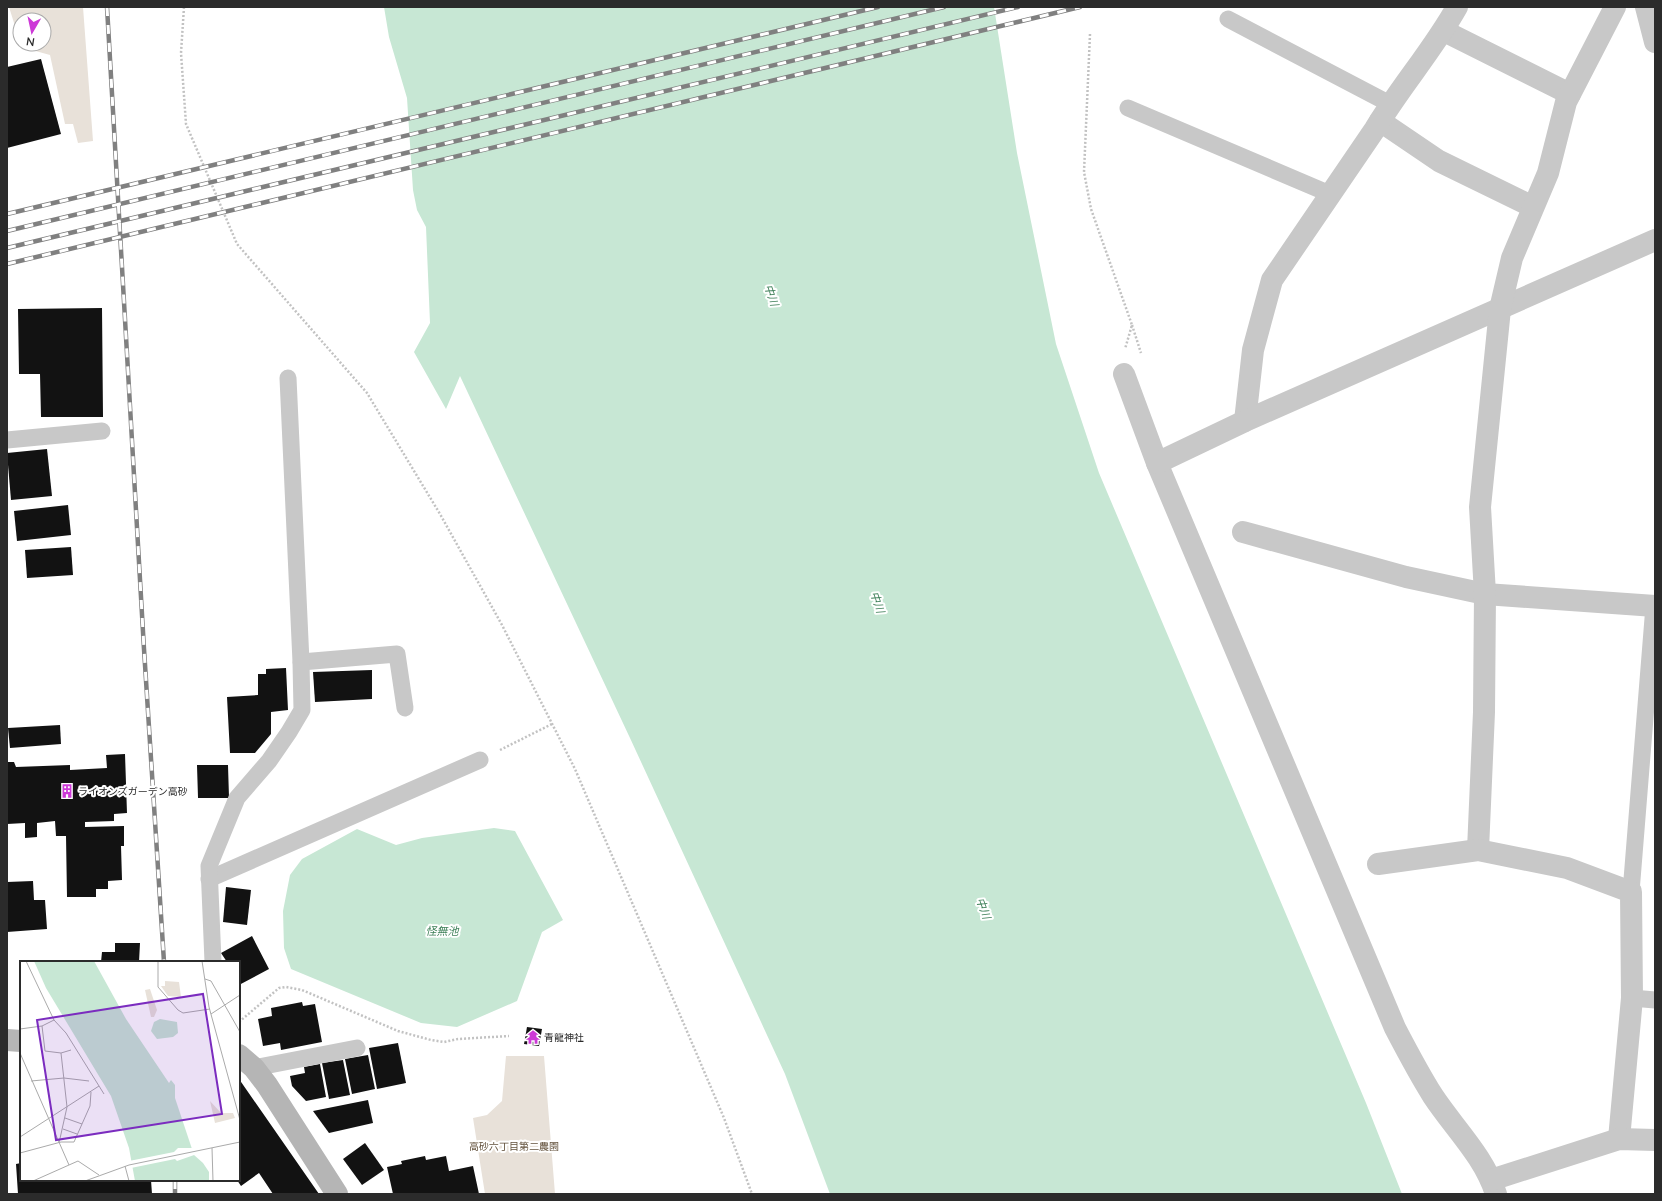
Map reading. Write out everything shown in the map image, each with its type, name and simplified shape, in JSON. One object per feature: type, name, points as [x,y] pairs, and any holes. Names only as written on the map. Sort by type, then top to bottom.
[{"type":"street","points":[[1478,850],[1484,712],[1484,594],[1480,507],[1500,309],[1512,258],[1548,173],[1566,102],[1615,7]]},
{"type":"street","points":[[1646,7],[1655,42]]},
{"type":"street","points":[[1245,421],[1253,350],[1272,280],[1449,15],[1570,94]]},
{"type":"street","points":[[1385,112],[1438,161],[1533,207]]},
{"type":"street","points":[[1157,462],[1245,421],[1655,240]]},
{"type":"street","points":[[1124,374],[1157,462],[1395,1028],[1433,1096],[1475,1153],[1494,1187],[1619,1139],[1655,1140]]},
{"type":"street","points":[[1243,532],[1406,577],[1484,594],[1654,606]]},
{"type":"street","points":[[1378,864],[1478,850],[1567,868],[1631,892],[1632,998],[1619,1139]]},
{"type":"street","points":[[7,1040],[20,1040]]},
{"type":"street","points":[[247,1062],[267,1085],[338,1194]]},
{"type":"lane","points":[[1228,19],[1385,112]]},
{"type":"lane","points":[[1128,108],[1330,194]]},
{"type":"lane","points":[[213,961],[209,866],[237,798],[269,761],[290,732],[302,710],[288,378]]},
{"type":"lane","points":[[7,440],[102,431]]},
{"type":"lane","points":[[1631,892],[1654,606]]},
{"type":"lane","points":[[301,662],[397,654],[405,708]]},
{"type":"lane","points":[[209,879],[480,760]]},
{"type":"lane","points":[[1632,998],[1655,1000]]},
{"type":"lane","points":[[247,1062],[357,1048]]},
{"type":"path","points":[[184,7],[181,53],[186,124],[237,244],[367,393],[440,514],[502,625],[575,769],[724,1118],[752,1194]]},
{"type":"path","points":[[1090,34],[1084,172],[1091,209],[1132,325],[1125,347],[1124,374]]},
{"type":"path","points":[[480,760],[552,724]]},
{"type":"path","points":[[240,1021],[279,988],[286,987],[302,990],[398,1031],[431,1040],[444,1042],[458,1039],[509,1036]]},
{"type":"green space","points":[[9,7],[83,7],[93,141],[78,143],[73,124],[65,124],[50,55],[39,52],[52,52],[52,12],[12,12],[12,17]]},
{"type":"green space","name":"高砂六丁目第二農園","points":[[506,1056],[544,1056],[555,1194],[485,1194],[473,1118],[487,1115],[502,1101]]},
{"type":"water","name":"中川","points":[[384,7],[994,7],[1017,153],[1056,344],[1099,473],[1366,1103],[1402,1194],[830,1194],[785,1074],[630,738],[460,376],[446,409],[414,352],[430,323],[426,227],[417,210],[413,190],[407,98],[389,37]]},
{"type":"water","name":"怪無池","points":[[494,828],[515,831],[563,920],[542,932],[517,1001],[457,1027],[421,1023],[291,969],[284,948],[283,911],[290,875],[302,859],[357,829],[396,845],[422,838]]},
{"type":"building","points":[[41,59],[61,134],[7,148],[7,67]]},
{"type":"building","points":[[102,308],[103,417],[41,417],[40,374],[19,374],[18,309]]},
{"type":"building","points":[[47,449],[52,496],[11,500],[7,453]]},
{"type":"building","points":[[68,505],[71,535],[17,541],[14,511]]},
{"type":"building","points":[[71,547],[73,575],[27,578],[25,550]]},
{"type":"building","points":[[286,668],[288,710],[271,712],[271,734],[255,753],[230,753],[227,697],[258,695],[258,674],[266,674],[266,669]]},
{"type":"building","points":[[372,670],[372,699],[315,702],[313,672]]},
{"type":"building","points":[[60,725],[61,744],[10,748],[8,728]]},
{"type":"building","name":"ライオンズガーデン高砂","points":[[125,754],[127,813],[114,814],[114,821],[85,822],[85,827],[124,826],[124,846],[121,846],[122,880],[108,881],[108,889],[96,889],[96,897],[67,897],[66,836],[56,836],[55,821],[37,823],[37,837],[25,838],[25,823],[7,824],[7,762],[14,762],[16,767],[70,765],[70,770],[107,768],[106,755]]},
{"type":"building","points":[[197,765],[228,765],[229,798],[198,798]]},
{"type":"building","points":[[33,881],[34,900],[45,900],[47,929],[7,932],[7,882]]},
{"type":"building","points":[[226,887],[251,890],[247,925],[223,922]]},
{"type":"building","points":[[252,936],[269,969],[240,984],[240,961],[226,961],[221,953]]},
{"type":"building","points":[[115,943],[140,943],[139,961],[101,961],[102,952],[115,952]]},
{"type":"building","points":[[302,1002],[303,1006],[315,1004],[322,1042],[281,1050],[280,1043],[263,1046],[258,1019],[272,1016],[271,1008]]},
{"type":"building","points":[[527,1027],[542,1029],[539,1046],[524,1044]]},
{"type":"building","points":[[398,1043],[406,1083],[377,1089],[369,1048]]},
{"type":"building","points":[[368,1055],[375,1089],[352,1094],[345,1059]]},
{"type":"building","points":[[343,1060],[350,1095],[329,1099],[322,1063]]},
{"type":"building","points":[[320,1064],[326,1097],[306,1101],[292,1086],[290,1076],[305,1073],[304,1067]]},
{"type":"building","points":[[240,1080],[319,1194],[273,1194],[259,1173],[241,1186],[238,1181],[240,1181]]},
{"type":"building","points":[[368,1100],[373,1123],[329,1133],[313,1111]]},
{"type":"building","points":[[365,1143],[384,1170],[362,1185],[343,1159]]},
{"type":"building","points":[[425,1156],[426,1160],[446,1156],[449,1171],[473,1166],[479,1194],[393,1194],[387,1167],[402,1164],[401,1161]]},
{"type":"building","points":[[20,1163],[20,1181],[151,1181],[152,1194],[18,1194],[16,1164]]},
{"type":"railway","points":[[107,7],[144,649],[164,961]]},
{"type":"railway","points":[[7,214],[878,7]]},
{"type":"railway","points":[[7,231],[944,7]]},
{"type":"railway","points":[[7,248],[1018,7]]},
{"type":"railway","points":[[7,264],[1080,7]]},
{"type":"railway","points":[[175,1181],[175,1194]]},
{"type":"place","name":"ライオンズガーデン高砂","points":[[67,791]]},
{"type":"place","name":"青龍神社","points":[[533,1037]]}]
